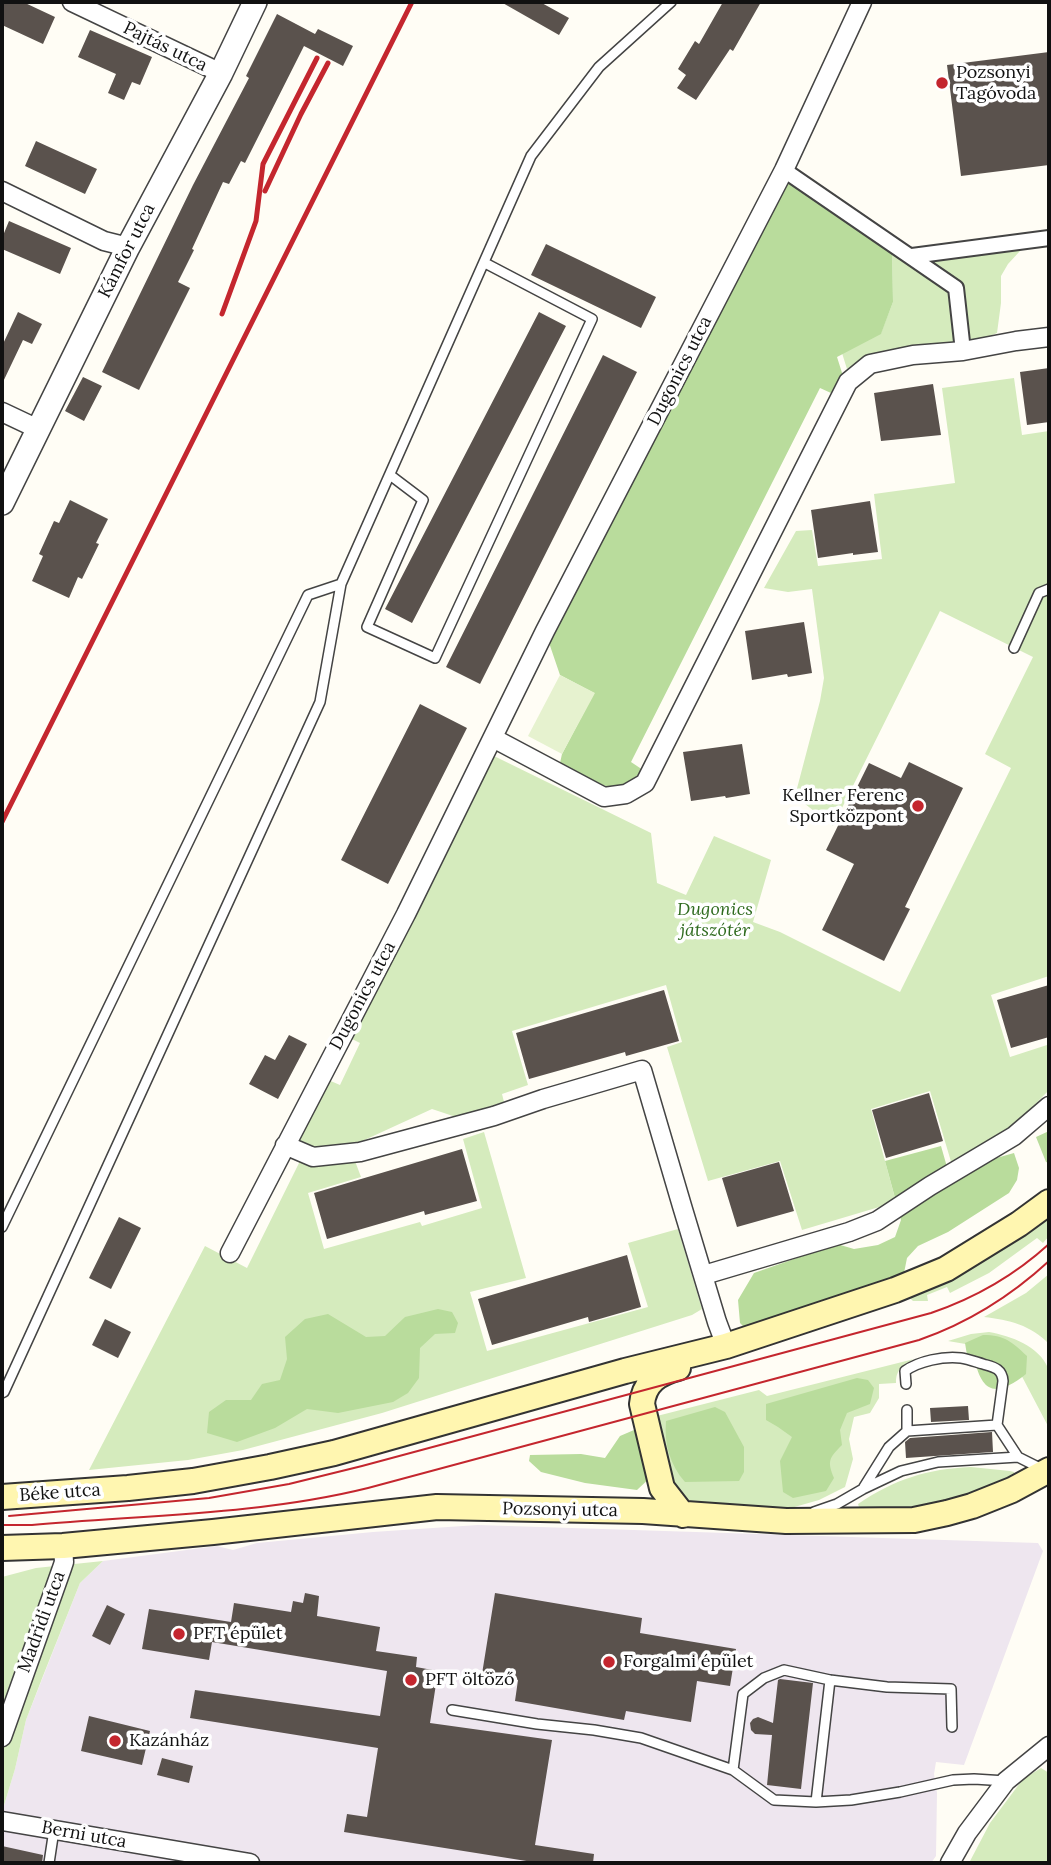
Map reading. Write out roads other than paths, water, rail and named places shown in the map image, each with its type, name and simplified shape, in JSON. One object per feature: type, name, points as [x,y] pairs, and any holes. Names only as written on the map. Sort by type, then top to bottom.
[{"type":"main road","points":[[684,1515],[662,1488],[643,1412],[643,1394],[646,1387],[657,1377],[669,1370],[701,1361],[726,1346],[936,1274],[986,1245],[1049,1202]]},
{"type":"main road","name":"Béke utca","points":[[2,1497],[193,1481],[270,1467],[726,1346]]},
{"type":"main road","name":"Pozsonyi utca","points":[[63,1546],[250,1529],[437,1507],[643,1511],[786,1521],[914,1520],[972,1506],[1012,1490],[1047,1471]]},
{"type":"main road","points":[[2,1548],[63,1546]]},
{"type":"street","name":"Pajtás utca","points":[[72,2],[221,73]]},
{"type":"street","name":"Kámfor utca","points":[[2,503],[128,247],[221,73],[255,2]]},
{"type":"street","name":"Dugonics utca","points":[[230,1253],[406,914],[545,631],[784,170],[862,2]]},
{"type":"street","points":[[784,170],[956,288],[963,351]]},
{"type":"street","points":[[2,191],[104,241],[128,247]]},
{"type":"street","points":[[912,256],[1049,238]]},
{"type":"street","points":[[493,738],[604,797],[626,794],[645,782],[848,382],[870,364],[913,355],[963,351],[1049,337]]},
{"type":"street","points":[[2,412],[38,429]]},
{"type":"street","points":[[285,1145],[313,1157],[360,1152],[642,1070],[681,1206],[726,1346]]},
{"type":"street","points":[[704,1275],[849,1232],[877,1221],[1014,1136],[1049,1106]]},
{"type":"street","name":"Madridi utca","points":[[2,1737],[62,1568],[63,1546]]},
{"type":"street","points":[[950,1863],[967,1833],[1006,1781],[1049,1746]]},
{"type":"street","name":"Berni utca","points":[[2,1821],[250,1863]]},
{"type":"lane","points":[[2,1392],[320,702],[341,584],[531,156],[599,67],[671,2]]},
{"type":"lane","points":[[390,475],[424,500],[367,627],[435,658],[592,319],[485,263]]},
{"type":"lane","points":[[2,1227],[308,595],[341,584]]},
{"type":"lane","points":[[1014,648],[1039,593],[1049,589]]},
{"type":"lane","points":[[906,1384],[905,1371],[911,1367],[947,1358],[961,1358],[997,1368],[1003,1381],[997,1425],[1018,1457]]},
{"type":"lane","points":[[907,1410],[907,1431]]},
{"type":"lane","points":[[863,1489],[889,1447],[907,1431],[997,1425]]},
{"type":"lane","points":[[786,1521],[837,1504],[901,1471],[939,1462],[1018,1457],[1047,1471]]},
{"type":"lane","points":[[733,1770],[743,1695],[764,1678],[784,1670],[830,1680],[887,1687],[951,1689],[952,1727]]},
{"type":"lane","points":[[816,1802],[830,1680]]},
{"type":"lane","points":[[452,1710],[641,1738],[733,1770],[774,1800],[851,1800],[953,1780],[1006,1781]]},
{"type":"lane","points":[[49,1863],[54,1830]]},
{"type":"tram line","points":[[9,1516],[209,1498],[289,1484],[362,1466],[931,1313],[994,1284],[1049,1244]]},
{"type":"tram line","points":[[2,1525],[243,1509],[368,1488],[919,1340],[988,1307],[1020,1286],[1049,1261]]},
{"type":"railway","points":[[2,822],[412,2]]},
{"type":"railway","points":[[222,314],[256,221],[263,164],[317,58]]},
{"type":"railway","points":[[265,191],[328,63]]},
{"type":"place","name":"Pozsonyi Tagóvoda","points":[[942,83]]},
{"type":"place","name":"Kellner Ferenc Sportközpont","points":[[918,806]]},
{"type":"place","name":"PFT épület","points":[[179,1634]]},
{"type":"place","name":"Forgalmi épület","points":[[609,1662]]},
{"type":"place","name":"PFT öltöző","points":[[411,1680]]},
{"type":"place","name":"Kazánház","points":[[115,1741]]},
{"type":"park label","name":"Dugonics játszótér","points":[[715,920]]}]
